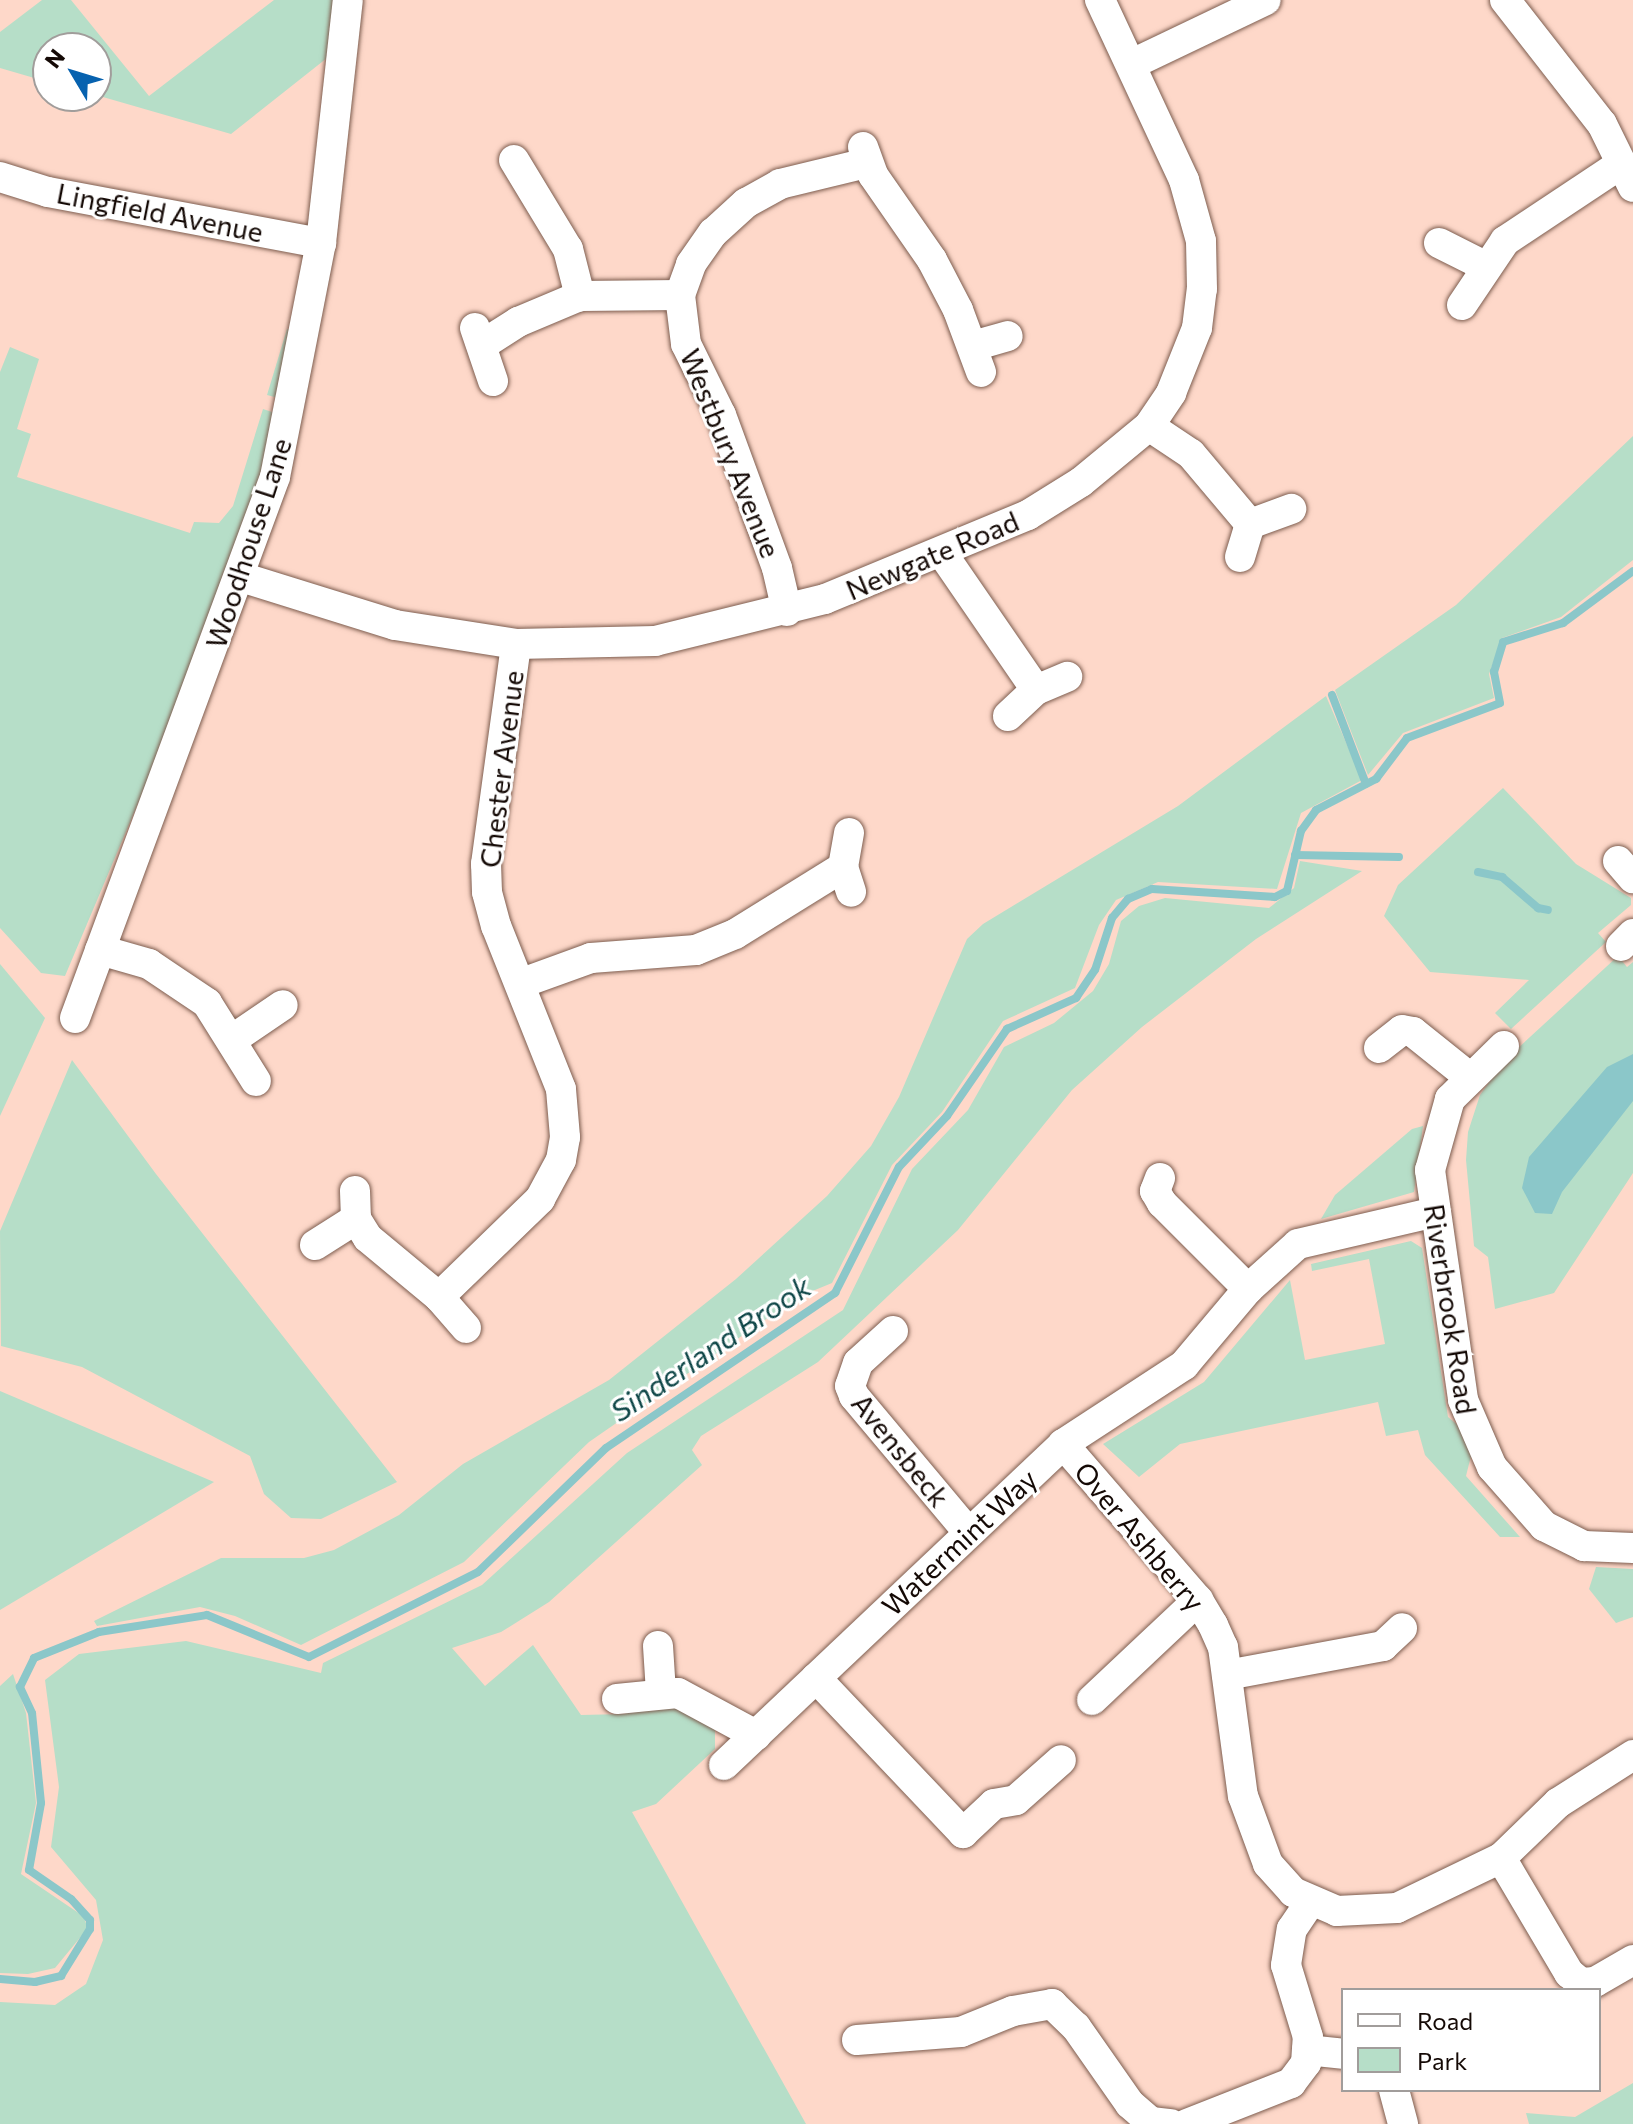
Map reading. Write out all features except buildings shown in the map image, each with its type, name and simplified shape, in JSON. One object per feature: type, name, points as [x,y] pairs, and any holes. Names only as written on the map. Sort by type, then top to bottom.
[{"type":"street","name":"Woodhouse Lane","points":[[75,1018],[241,577],[275,477],[321,243],[348,0]]},
{"type":"street","name":"Newgate Road","points":[[241,577],[395,625],[516,644],[655,641],[787,611],[942,553],[1041,507],[1149,426],[1186,363],[1197,328],[1201,241],[1184,180],[1100,0]]},
{"type":"street","points":[[1132,64],[1266,0]]},
{"type":"street","points":[[1462,305],[1485,266],[1505,241],[1541,213],[1627,176],[1578,90],[1505,0]]},
{"type":"street","name":"Westbury Avenue","points":[[787,611],[777,568],[721,415],[686,344],[680,295],[691,264],[713,233],[746,203],[780,184],[865,155],[932,260],[977,359],[1008,336]]},
{"type":"street","points":[[514,160],[568,249],[580,296]]},
{"type":"street","name":"Lingfield Avenue","points":[[0,177],[48,192],[321,243]]},
{"type":"street","points":[[1439,243],[1485,266]]},
{"type":"street","points":[[493,381],[478,336],[580,296],[680,295]]},
{"type":"street","points":[[1149,426],[1191,454],[1250,524]]},
{"type":"street","points":[[1250,524],[1291,509]]},
{"type":"street","points":[[1240,557],[1250,524]]},
{"type":"street","points":[[942,553],[1036,690]]},
{"type":"street","name":"Chester Avenue","points":[[439,1297],[540,1199],[561,1160],[566,1113],[561,1089],[522,983],[496,926],[486,864],[516,644]]},
{"type":"street","points":[[1008,716],[1036,690],[1067,677]]},
{"type":"street","points":[[522,983],[591,958],[696,950],[735,934],[847,880],[849,833]]},
{"type":"street","points":[[100,950],[171,975],[207,1003],[233,1039],[256,1081]]},
{"type":"street","points":[[233,1039],[283,1005]]},
{"type":"street","points":[[1379,1048],[1402,1030],[1413,1032],[1468,1076]]},
{"type":"street","name":"Riverbrook Road","points":[[1504,1046],[1468,1076],[1450,1099],[1433,1148],[1435,1212],[1463,1400],[1492,1467],[1517,1502],[1565,1538],[1584,1546],[1633,1548]]},
{"type":"street","points":[[1160,1178],[1155,1191],[1162,1203],[1244,1295]]},
{"type":"street","points":[[315,1245],[356,1205],[380,1253],[439,1297],[466,1328]]},
{"type":"street","name":"Watermint Way","points":[[724,1765],[1063,1444],[1184,1365],[1244,1295],[1302,1242],[1435,1212]]},
{"type":"street","name":"Avensbeck","points":[[893,1331],[858,1363],[850,1386],[854,1396],[968,1532]]},
{"type":"street","name":"Over Ashberry","points":[[1063,1444],[1198,1600],[1223,1647],[1243,1796],[1255,1834],[1280,1881],[1311,1901],[1337,1911],[1397,1908],[1501,1858],[1585,1781],[1633,1755]]},
{"type":"street","points":[[1092,1700],[1198,1600]]},
{"type":"street","points":[[1227,1675],[1383,1646],[1402,1628]]},
{"type":"street","points":[[658,1646],[661,1692]]},
{"type":"street","points":[[816,1678],[963,1833],[994,1804],[1016,1800],[1061,1760]]},
{"type":"street","points":[[617,1699],[661,1692],[695,1701],[756,1735]]},
{"type":"street","points":[[1501,1858],[1569,1973],[1581,1983],[1595,1982],[1633,1960]]},
{"type":"street","points":[[857,2040],[961,2032],[1013,2011],[1052,2004],[1076,2027],[1130,2104],[1151,2122],[1169,2124],[1291,2083],[1306,2063],[1308,2037],[1286,1965],[1292,1929],[1311,1901]]},
{"type":"street","points":[[1307,2050],[1341,2054]]},
{"type":"street","points":[[1395,2092],[1403,2124]]},
{"type":"green space","points":[[42,0],[71,0],[97,32],[32,32],[32,77],[0,68],[0,32]]},
{"type":"green space","points":[[274,0],[334,0],[327,58],[231,134],[112,100],[112,50],[149,96]]},
{"type":"green space","points":[[287,329],[296,330],[282,399],[267,395]]},
{"type":"green space","points":[[10,347],[39,359],[17,429],[31,434],[17,477],[190,533],[194,522],[219,523],[233,506],[263,409],[278,414],[234,576],[65,976],[41,973],[0,928],[0,372]]},
{"type":"green space","points":[[1633,436],[1633,560],[1561,617],[1502,638],[1489,674],[1494,698],[1403,733],[1368,775],[1335,690],[1456,605]]},
{"type":"green space","points":[[1326,696],[1362,780],[1301,813],[1277,889],[1158,882],[1116,900],[1099,925],[1075,988],[1003,1021],[942,1112],[892,1165],[832,1283],[798,1297],[589,1442],[464,1562],[301,1645],[235,1616],[200,1607],[97,1626],[94,1621],[221,1558],[304,1558],[334,1550],[399,1515],[463,1464],[609,1380],[736,1279],[827,1196],[871,1146],[899,1097],[967,939],[983,924],[1178,806]]},
{"type":"green space","points":[[1503,788],[1576,864],[1631,898],[1631,905],[1598,933],[1606,942],[1511,1029],[1495,1013],[1529,980],[1430,972],[1384,916],[1398,885]]},
{"type":"green space","points":[[1300,861],[1362,871],[1256,939],[1142,1027],[1072,1090],[958,1230],[818,1362],[701,1436],[692,1450],[702,1465],[549,1602],[501,1632],[452,1648],[485,1686],[533,1645],[581,1715],[624,1714],[645,1703],[667,1701],[715,1729],[715,1749],[656,1804],[632,1812],[806,2124],[0,2124],[0,2002],[55,2005],[86,1984],[103,1940],[96,1900],[51,1847],[59,1787],[45,1680],[79,1654],[186,1641],[321,1673],[323,1663],[482,1585],[627,1453],[843,1310],[912,1169],[968,1110],[1004,1047],[1054,1023],[1093,991],[1109,964],[1121,921],[1139,906],[1165,898],[1269,908],[1294,888]]},
{"type":"green space","points":[[1618,956],[1627,967],[1633,962],[1633,1173],[1554,1293],[1495,1309],[1488,1257],[1474,1246],[1466,1160],[1468,1132],[1480,1095],[1504,1061]]},
{"type":"green space","points":[[0,964],[45,1018],[0,1116]]},
{"type":"green space","points":[[72,1060],[156,1174],[397,1482],[321,1519],[291,1518],[264,1494],[250,1456],[82,1367],[1,1346],[0,1231]]},
{"type":"green space","points":[[1423,1126],[1414,1192],[1321,1219],[1335,1195],[1412,1129]]},
{"type":"green space","points":[[1411,1241],[1422,1248],[1448,1417],[1460,1427],[1471,1456],[1466,1476],[1520,1537],[1500,1537],[1425,1455],[1418,1430],[1386,1436],[1378,1402],[1180,1444],[1139,1477],[1103,1444],[1204,1382],[1290,1280],[1305,1360],[1385,1344],[1369,1259],[1312,1271],[1311,1264]]},
{"type":"green space","points":[[0,1391],[214,1482],[0,1610]]},
{"type":"green space","points":[[1596,1567],[1633,1569],[1633,1617],[1616,1623],[1589,1589]]},
{"type":"green space","points":[[13,1674],[26,1713],[36,1803],[21,1874],[83,1916],[88,1928],[55,1968],[28,1974],[0,1973],[0,1686]]},
{"type":"green space","points":[[1633,2083],[1633,2124],[1529,2124],[1526,2113],[1575,2117]]},
{"type":"water","points":[[1633,1054],[1633,1101],[1562,1192],[1552,1214],[1535,1213],[1522,1188],[1529,1157],[1607,1067]]},
{"type":"waterway","name":"Sinderland Brook","points":[[0,1979],[35,1982],[61,1976],[90,1929],[90,1920],[71,1899],[29,1870],[41,1803],[32,1713],[20,1687],[34,1658],[99,1632],[207,1615],[309,1657],[478,1572],[606,1448],[835,1293],[899,1167],[947,1116],[1007,1029],[1076,998],[1095,970],[1112,918],[1128,899],[1152,889],[1275,897],[1287,891],[1301,831],[1316,810],[1376,779],[1407,738],[1500,703],[1494,672],[1503,642],[1563,623],[1633,571]]},
{"type":"waterway","points":[[1332,695],[1366,784]]},
{"type":"waterway","points":[[1295,855],[1399,857]]},
{"type":"waterway","points":[[1478,872],[1502,877],[1538,908],[1548,910]]}]
